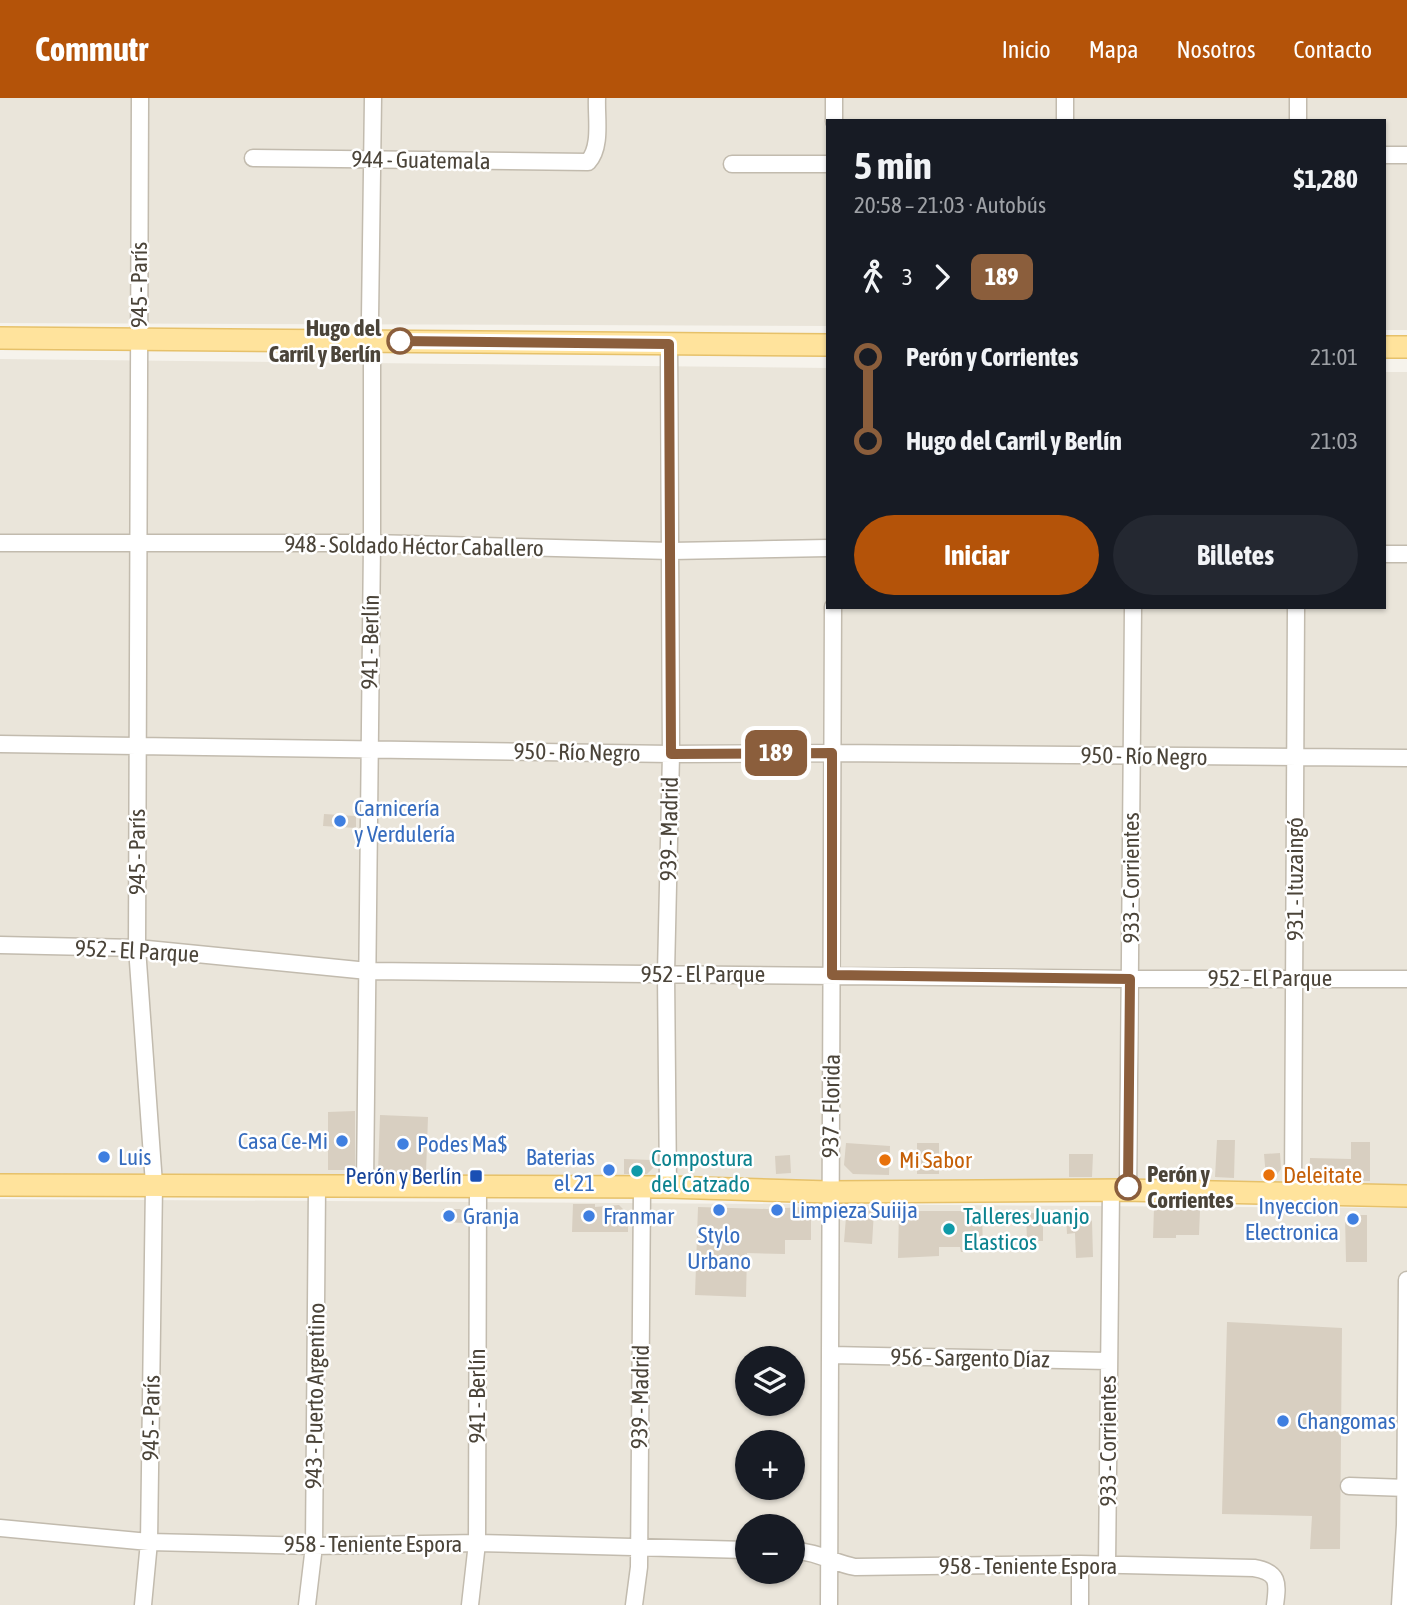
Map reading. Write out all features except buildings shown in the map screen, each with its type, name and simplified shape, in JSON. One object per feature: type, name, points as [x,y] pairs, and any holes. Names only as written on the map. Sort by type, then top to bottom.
[{"type":"main road","points":[[0,338],[826,345]]},
{"type":"main road","points":[[1386,347],[1407,347]]},
{"type":"main road","points":[[0,1185],[668,1187],[829,1192],[1120,1190],[1407,1196]]},
{"type":"street","name":"945 - París","points":[[140,98],[137,948],[154,1184],[149,1542],[143,1605]]},
{"type":"street","name":"941 - Berlín","points":[[365,1186],[372,543],[370,318],[373,98]]},
{"type":"street","name":"944 - Guatemala","points":[[253,158],[588,162],[593,156],[596,143],[597,98]]},
{"type":"street","points":[[834,98],[834,119]]},
{"type":"street","points":[[1065,98],[1065,119]]},
{"type":"street","points":[[1298,98],[1298,119]]},
{"type":"street","points":[[1386,155],[1407,156]]},
{"type":"street","points":[[732,164],[826,164]]},
{"type":"street","name":"939 - Madrid","points":[[668,1187],[666,973],[671,754],[669,344]]},
{"type":"street","name":"948 - Soldado Héctor Caballero","points":[[0,543],[372,543],[671,551],[826,548]]},
{"type":"street","points":[[1386,554],[1407,554]]},
{"type":"street","name":"937 - Florida","points":[[829,1605],[833,609]]},
{"type":"street","name":"933 - Corrientes","points":[[1107,1565],[1108,1361],[1120,1190],[1130,979],[1133,609]]},
{"type":"street","name":"931 - Ituzaingó","points":[[1293,1193],[1296,609]]},
{"type":"street","name":"950 - Río Negro","points":[[0,744],[671,754],[1407,758]]},
{"type":"street","name":"952 - El Parque","points":[[0,945],[137,948],[368,971],[1130,979],[1407,979]]},
{"type":"street","name":"943 - Puerto Argentino","points":[[307,1605],[314,1546],[317,1186]]},
{"type":"street","name":"941 - Berlín","points":[[470,1605],[477,1543],[478,1186]]},
{"type":"street","name":"939 - Madrid","points":[[634,1605],[638,1548],[642,1189]]},
{"type":"street","points":[[1400,1605],[1406,1488],[1407,1280]]},
{"type":"street","name":"956 - Sargento Díaz","points":[[831,1355],[1108,1361]]},
{"type":"street","points":[[1349,1486],[1406,1488]]},
{"type":"street","name":"958 - Teniente Espora","points":[[0,1528],[149,1542],[314,1546],[477,1543],[735,1550]]},
{"type":"street","name":"958 - Teniente Espora","points":[[805,1552],[816,1553],[855,1567],[1080,1564],[1267,1570],[1275,1578],[1275,1605]]},
{"type":"street","points":[[1080,1564],[1080,1605]]},
{"type":"shaded area","points":[[0,98],[1407,98],[1407,330],[1386,330],[1386,119],[826,119],[826,326],[0,323]]},
{"type":"shaded area","points":[[0,359],[826,368],[826,609],[1386,609],[1386,372],[1407,372],[1407,1187],[0,1176]]},
{"type":"shaded area","points":[[0,1199],[1407,1208],[1407,1605],[0,1605]]},
{"type":"bus line","name":"189","points":[[400,341],[669,344],[671,754],[832,753],[832,975],[1130,979],[1128,1187]]},
{"type":"place","name":"Hugo del Carril y Berlín","points":[[400,341]]},
{"type":"place","name":"Carnicería y Verdulería","points":[[340,821]]},
{"type":"place","name":"Casa Ce-Mi","points":[[342,1141]]},
{"type":"place","name":"Podes Ma$","points":[[403,1144]]},
{"type":"place","name":"Luis","points":[[104,1157]]},
{"type":"place","name":"Mi Sabor","points":[[885,1160]]},
{"type":"place","name":"Baterias el 21","points":[[609,1170]]},
{"type":"place","name":"Compostura del Catzado","points":[[637,1171]]},
{"type":"place","name":"Deleitate","points":[[1269,1175]]},
{"type":"place","name":"Perón y Berlín","points":[[476,1176]]},
{"type":"place","name":"Perón y Corrientes","points":[[1128,1187]]},
{"type":"place","name":"Stylo Urbano","points":[[719,1210]]},
{"type":"place","name":"Limpieza Suiija","points":[[777,1210]]},
{"type":"place","name":"Granja","points":[[449,1216]]},
{"type":"place","name":"Franmar","points":[[589,1216]]},
{"type":"place","name":"Inyeccion Electronica","points":[[1353,1219]]},
{"type":"place","name":"Talleres Juanjo Elasticos","points":[[949,1229]]},
{"type":"place","name":"Changomas","points":[[1283,1421]]}]
